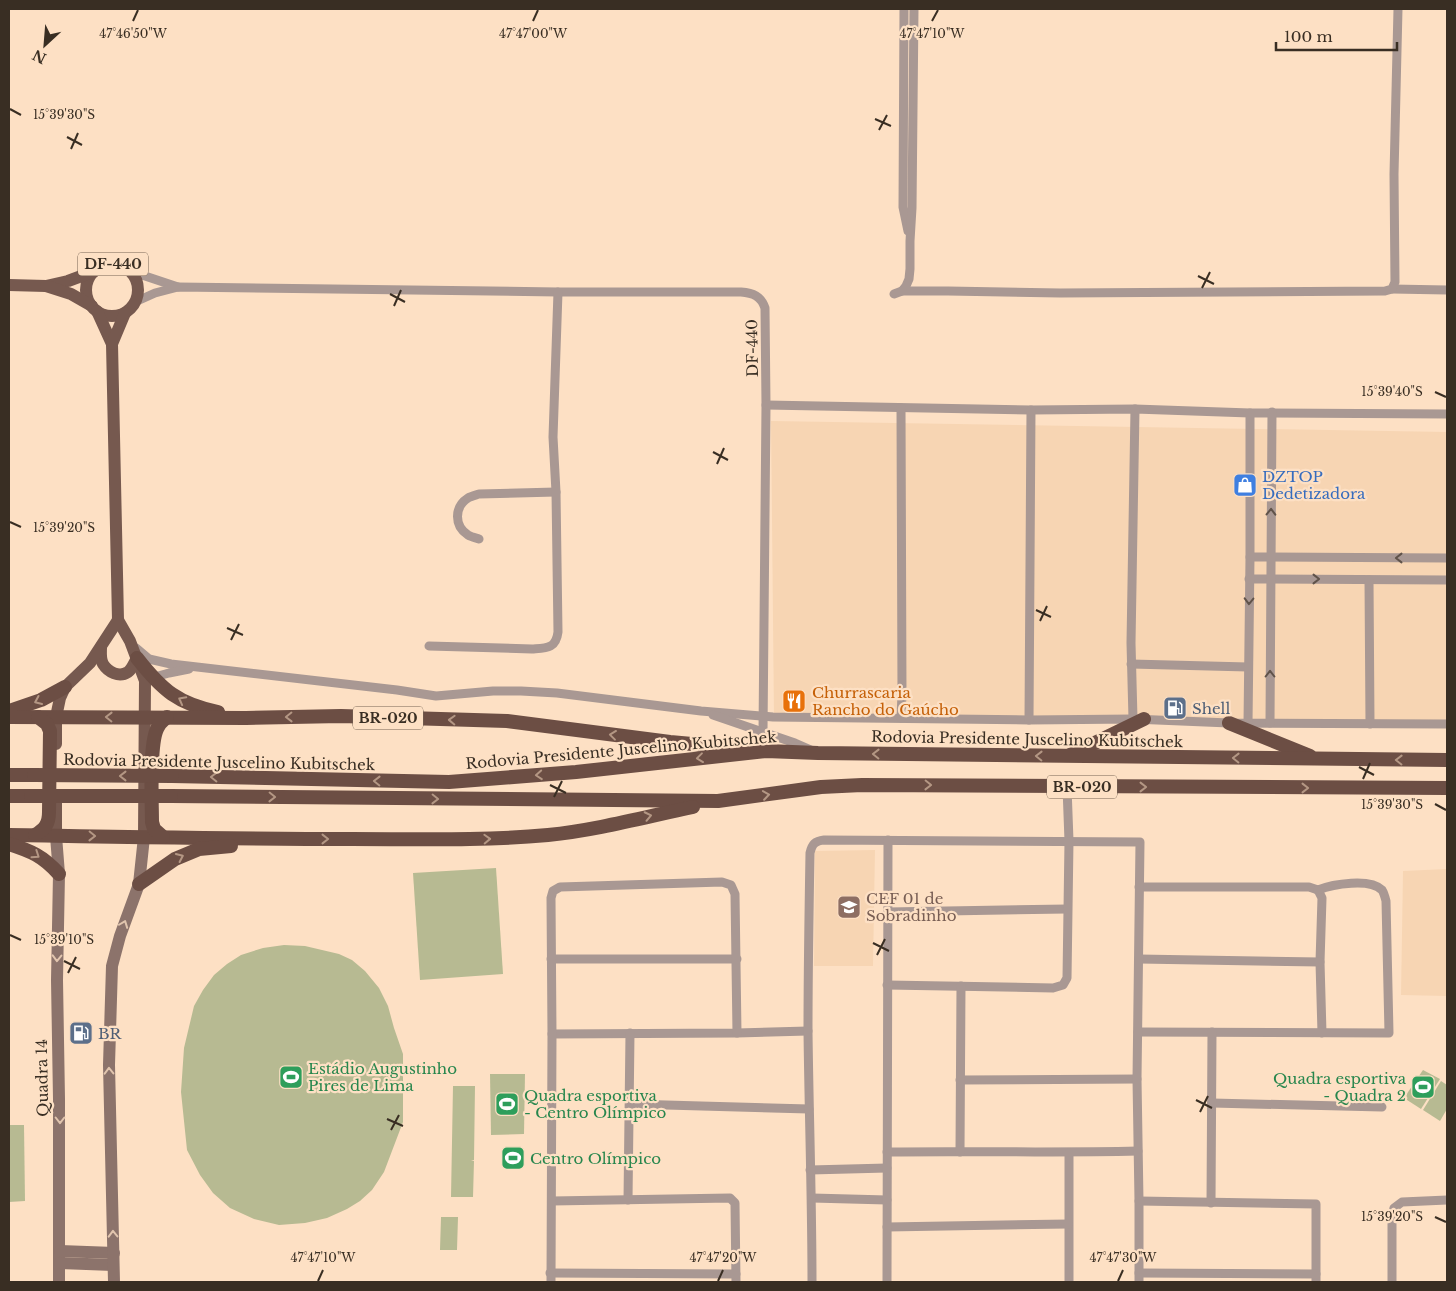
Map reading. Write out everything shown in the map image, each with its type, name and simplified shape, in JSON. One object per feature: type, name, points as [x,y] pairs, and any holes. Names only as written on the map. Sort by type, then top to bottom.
[{"type":"highway","points":[[137,658],[149,679],[186,703],[199,708],[246,718]]},
{"type":"highway","points":[[9,711],[41,700],[66,687]]},
{"type":"highway","name":"BR-020","points":[[9,716],[246,718],[341,716],[507,721],[670,742],[766,751]]},
{"type":"highway","points":[[35,835],[45,828],[49,819],[50,730],[47,724],[38,717]]},
{"type":"highway","points":[[56,733],[72,717]]},
{"type":"highway","points":[[163,837],[154,829],[152,822],[152,758],[155,733],[161,722],[167,717]]},
{"type":"highway","points":[[1066,756],[1139,719]]},
{"type":"highway","points":[[1228,723],[1317,759]]},
{"type":"highway","name":"Rodovia Presidente Juscelino Kubitschek","points":[[9,775],[172,776],[449,782],[576,772],[766,751],[1447,760]]},
{"type":"highway","name":"BR-020","points":[[9,835],[459,840],[535,836],[606,825],[718,802],[820,787],[862,785],[1447,788]]},
{"type":"highway","name":"BR-020","points":[[9,796],[718,802]]},
{"type":"highway","points":[[139,884],[174,859],[199,849],[293,839]]},
{"type":"highway","points":[[9,844],[29,850],[50,864],[59,874]]},
{"type":"main road","name":"DF-440","points":[[9,285],[46,286],[68,281],[112,264],[122,266],[130,271],[136,279],[138,296],[131,308],[125,313],[118,316],[110,316],[103,315],[71,294],[46,286]]},
{"type":"main road","name":"DF-440","points":[[94,309],[88,301],[86,287],[89,278],[95,270]]},
{"type":"main road","points":[[94,309],[112,344]]},
{"type":"main road","points":[[101,647],[103,664],[115,674],[122,675],[129,671],[137,658],[118,620],[112,344],[125,313]]},
{"type":"main road","points":[[56,836],[56,717],[60,698],[66,687],[90,663],[118,620]]},
{"type":"main road","points":[[114,1282],[109,1065],[112,966],[120,936],[139,884],[144,837],[144,718],[149,679]]},
{"type":"main road","name":"Quadra 14","points":[[56,836],[59,874],[56,980],[59,1099],[59,1282]]},
{"type":"main road","points":[[60,1257],[113,1259]]},
{"type":"street","points":[[904,9],[903,208],[910,242]]},
{"type":"street","points":[[914,9],[912,208],[909,279],[906,286],[898,292],[1199,293],[1385,291],[1392,289],[1447,290]]},
{"type":"street","points":[[1392,289],[1395,282],[1394,174],[1398,9]]},
{"type":"street","name":"DF-440","points":[[130,271],[178,287]]},
{"type":"street","name":"DF-440","points":[[135,302],[155,293],[178,287],[558,292],[741,292],[755,294],[760,298],[765,308],[763,732]]},
{"type":"street","points":[[429,646],[532,649],[545,648],[555,644],[558,632],[554,437],[558,292]]},
{"type":"street","points":[[766,405],[1031,410],[1135,409],[1250,413],[1447,414]]},
{"type":"street","points":[[901,718],[900,435],[902,408]]},
{"type":"street","points":[[1135,409],[1131,664],[1139,719]]},
{"type":"street","points":[[1029,720],[1031,410]]},
{"type":"street","points":[[1270,723],[1272,412]]},
{"type":"street","points":[[1248,723],[1250,413]]},
{"type":"street","points":[[479,539],[468,535],[461,528],[457,520],[457,511],[468,498],[479,494],[556,492]]},
{"type":"street","points":[[1250,557],[1447,558]]},
{"type":"street","points":[[1249,579],[1447,580]]},
{"type":"street","points":[[1369,580],[1370,724]]},
{"type":"street","points":[[130,641],[149,659],[171,664],[436,696],[521,690],[701,711],[763,716],[1029,720],[1139,719],[1228,723],[1447,724]]},
{"type":"street","points":[[1131,664],[1248,667]]},
{"type":"street","points":[[149,679],[169,673],[199,668]]},
{"type":"street","points":[[701,711],[795,743],[818,753]]},
{"type":"street","points":[[887,985],[1053,988],[1063,985],[1067,978],[1068,787]]},
{"type":"street","points":[[887,1282],[888,840]]},
{"type":"street","points":[[812,1282],[808,1031],[810,853],[813,844],[817,841],[1140,842],[1137,1079],[1140,1201],[1139,1278],[1316,1278],[1316,1204],[1140,1201]]},
{"type":"street","points":[[552,1201],[732,1199],[735,1203],[736,1278],[550,1278],[552,1201],[551,898],[553,891],[560,887],[722,882],[731,885],[735,894],[737,1033]]},
{"type":"street","points":[[1138,1032],[1390,1033],[1386,901],[1383,891],[1375,886],[1344,884],[1328,886],[1318,890],[1309,888],[1139,887]]},
{"type":"street","points":[[1318,890],[1322,898],[1320,962],[1322,1033]]},
{"type":"street","points":[[888,912],[1067,909]]},
{"type":"street","points":[[551,959],[737,959]]},
{"type":"street","points":[[1138,959],[1320,962]]},
{"type":"street","points":[[960,1152],[961,986]]},
{"type":"street","points":[[552,1034],[808,1031]]},
{"type":"street","points":[[1211,1203],[1212,1032]]},
{"type":"street","points":[[628,1200],[630,1033]]},
{"type":"street","points":[[960,1080],[1137,1079]]},
{"type":"street","points":[[1212,1103],[1382,1107]]},
{"type":"street","points":[[630,1104],[810,1109]]},
{"type":"street","points":[[887,1152],[1069,1153],[1138,1151]]},
{"type":"street","points":[[1069,1153],[1069,1282]]},
{"type":"street","points":[[810,1170],[887,1168]]},
{"type":"street","points":[[812,1198],[887,1200]]},
{"type":"street","points":[[1392,1282],[1392,1215],[1394,1208],[1402,1202],[1447,1200]]},
{"type":"street","points":[[887,1227],[1068,1224]]},
{"type":"shaded area","points":[[771,421],[1447,432],[1447,723],[774,720]]},
{"type":"shaded area","points":[[875,850],[873,966],[814,966],[815,851]]},
{"type":"shaded area","points":[[1447,869],[1447,996],[1401,995],[1403,871]]},
{"type":"green space","points":[[496,868],[503,974],[420,980],[413,873]]},
{"type":"green space","name":"Estádio Augustinho Pires de Lima","points":[[284,945],[305,946],[339,954],[352,960],[365,971],[379,988],[388,1006],[403,1054],[403,1122],[384,1172],[372,1190],[360,1201],[327,1218],[305,1223],[279,1225],[254,1219],[230,1208],[213,1193],[200,1175],[187,1150],[181,1092],[184,1048],[194,1006],[203,990],[214,975],[241,955],[263,948]]},
{"type":"green space","name":"Quadra esportiva - Quadra 2","points":[[1423,1070],[1440,1079],[1421,1109],[1404,1098]]},
{"type":"green space","name":"Quadra esportiva - Centro Olímpico","points":[[490,1074],[525,1074],[524,1134],[491,1135]]},
{"type":"green space","name":"Quadra esportiva - Quadra 2","points":[[1441,1081],[1447,1085],[1447,1109],[1440,1121],[1423,1110]]},
{"type":"green space","points":[[453,1086],[475,1086],[474,1160],[471,1161],[474,1161],[473,1197],[451,1197]]},
{"type":"green space","points":[[9,1125],[24,1125],[25,1201],[9,1202]]},
{"type":"green space","points":[[441,1217],[458,1217],[457,1250],[440,1250]]},
{"type":"place","name":"DZTOP Dedetizadora","points":[[1245,485]]},
{"type":"place","name":"Churrascaria Rancho do Gaúcho","points":[[794,701]]},
{"type":"place","name":"Shell","points":[[1175,708]]},
{"type":"place","name":"CEF 01 de Sobradinho","points":[[849,907]]},
{"type":"place","name":"BR","points":[[81,1033]]},
{"type":"place","name":"Estádio Augustinho Pires de Lima","points":[[291,1077]]},
{"type":"place","name":"Quadra esportiva - Quadra 2","points":[[1423,1087]]},
{"type":"place","name":"Quadra esportiva - Centro Olímpico","points":[[507,1104]]},
{"type":"place","name":"Centro Olímpico","points":[[513,1158]]}]
